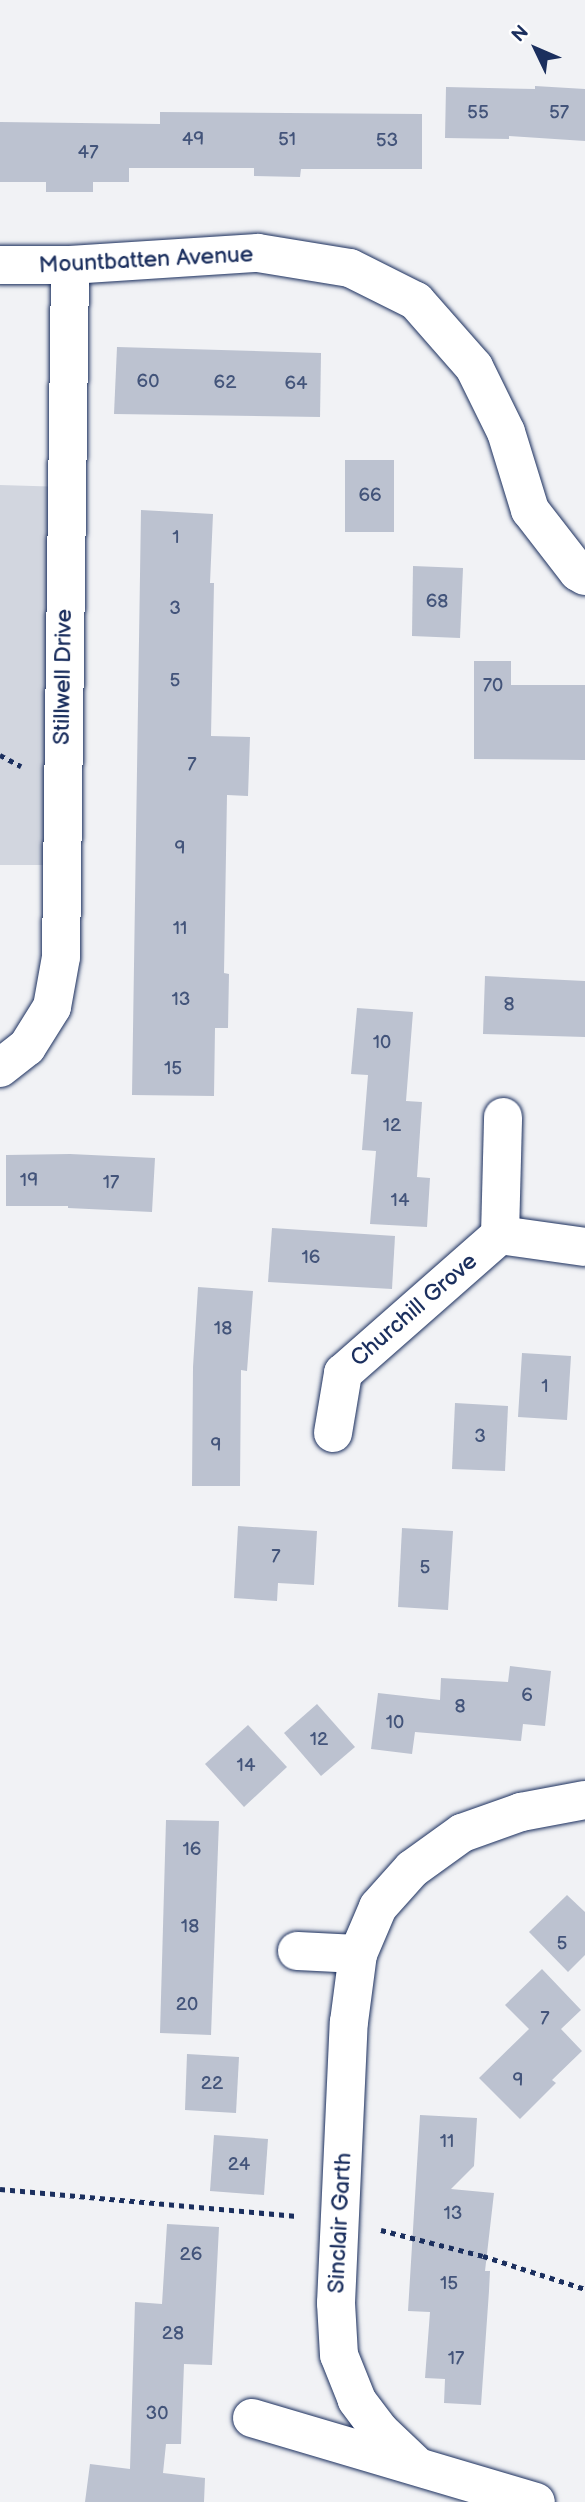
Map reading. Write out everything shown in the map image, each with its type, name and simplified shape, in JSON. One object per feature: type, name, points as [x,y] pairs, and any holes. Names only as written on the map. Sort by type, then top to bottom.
[{"type":"street","name":"Mountbatten Avenue","points":[[0,265],[70,265],[258,253],[350,268],[416,301],[474,367],[506,432],[530,510],[578,572],[585,576]]},
{"type":"street","name":"Stillwell Drive","points":[[0,1068],[27,1047],[52,1007],[61,957],[70,265]]},
{"type":"street","points":[[503,1117],[500,1235],[585,1247]]},
{"type":"street","name":"Churchill Grove","points":[[333,1433],[344,1373],[500,1235]]},
{"type":"street","name":"Sinclair Garth","points":[[416,2465],[380,2431],[357,2400],[339,2355],[336,2303],[349,2022],[358,1954],[378,1907],[412,1869],[461,1833],[522,1812],[585,1800]]},
{"type":"street","points":[[298,1951],[358,1954]]},
{"type":"street","name":"Sinclair Garth","points":[[252,2418],[536,2502]]},
{"type":"shaded area","points":[[0,485],[66,487],[60,865],[0,865]]},
{"type":"building","points":[[535,86],[585,89],[585,141],[509,136],[509,139],[445,138],[446,87],[535,89]]},
{"type":"building","points":[[160,112],[422,114],[422,169],[301,169],[300,177],[254,176],[254,168],[129,168],[129,182],[93,182],[93,192],[46,192],[46,182],[0,182],[0,122],[160,124]]},
{"type":"building","points":[[117,347],[321,353],[320,417],[114,414]]},
{"type":"building","points":[[345,460],[394,460],[394,532],[345,532]]},
{"type":"building","points":[[141,510],[213,514],[210,583],[214,583],[211,736],[250,737],[248,796],[227,795],[224,973],[229,974],[228,1028],[215,1028],[214,1096],[132,1095]]},
{"type":"building","points":[[413,566],[463,568],[460,638],[412,636]]},
{"type":"building","points":[[474,661],[511,661],[511,685],[585,685],[585,760],[474,759]]},
{"type":"building","points":[[485,976],[585,981],[585,1037],[483,1034]]},
{"type":"building","points":[[357,1008],[413,1012],[406,1101],[422,1102],[417,1177],[430,1178],[427,1227],[370,1224],[376,1151],[362,1150],[368,1075],[351,1074]]},
{"type":"building","points":[[70,1154],[155,1158],[152,1212],[68,1206],[6,1206],[6,1155]]},
{"type":"building","points":[[272,1228],[395,1236],[392,1289],[268,1282]]},
{"type":"building","points":[[198,1287],[253,1291],[247,1371],[241,1370],[240,1486],[192,1486],[193,1367]]},
{"type":"building","points":[[522,1353],[571,1356],[567,1420],[518,1417]]},
{"type":"building","points":[[455,1403],[508,1406],[505,1471],[452,1469]]},
{"type":"building","points":[[238,1526],[317,1531],[314,1585],[278,1583],[277,1601],[234,1598]]},
{"type":"building","points":[[402,1528],[453,1531],[448,1610],[398,1607]]},
{"type":"building","points":[[510,1666],[551,1671],[545,1726],[523,1724],[521,1741],[415,1732],[412,1754],[371,1749],[378,1693],[440,1700],[441,1678],[508,1682]]},
{"type":"building","points":[[317,1704],[355,1747],[321,1776],[284,1733]]},
{"type":"building","points":[[248,1725],[287,1767],[244,1807],[205,1764]]},
{"type":"building","points":[[166,1820],[219,1821],[211,2035],[160,2033]]},
{"type":"building","points":[[567,1895],[585,1912],[585,1955],[568,1972],[529,1932]]},
{"type":"building","points":[[542,1969],[581,2010],[561,2029],[582,2051],[552,2080],[556,2083],[520,2119],[479,2078],[529,2029],[505,2005]]},
{"type":"building","points":[[187,2054],[239,2057],[236,2113],[185,2110]]},
{"type":"building","points":[[420,2115],[477,2118],[474,2166],[451,2189],[494,2193],[485,2271],[490,2271],[481,2405],[444,2403],[445,2379],[425,2378],[430,2312],[408,2311]]},
{"type":"building","points":[[214,2135],[268,2139],[264,2195],[210,2191]]},
{"type":"building","points":[[167,2224],[219,2227],[212,2365],[184,2364],[181,2444],[166,2444],[163,2473],[205,2478],[204,2502],[85,2502],[90,2464],[130,2469],[135,2302],[162,2304]]}]
